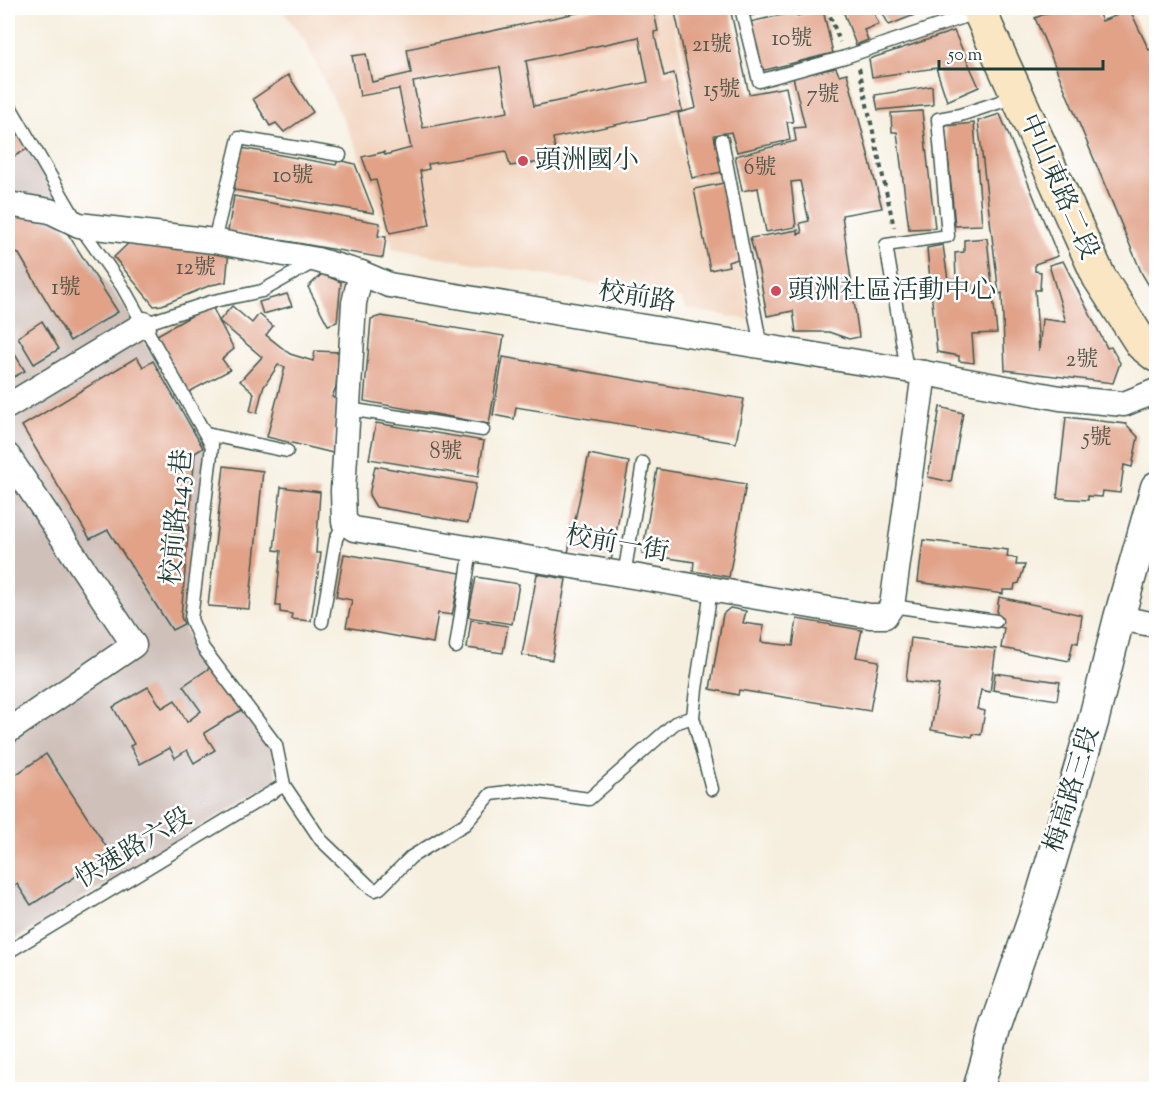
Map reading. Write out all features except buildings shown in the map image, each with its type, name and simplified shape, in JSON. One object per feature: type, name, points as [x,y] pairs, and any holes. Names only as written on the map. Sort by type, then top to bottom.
[{"type":"main road","name":"中山東路二段","points":[[982,9],[1018,96],[1099,277],[1142,344],[1156,355]]},
{"type":"street","name":"校前路","points":[[8,204],[50,211],[80,225],[214,241],[317,260],[361,273],[389,285],[1060,398],[1124,404],[1156,391]]},
{"type":"street","points":[[344,522],[343,491],[354,303],[361,273]]},
{"type":"street","points":[[8,406],[144,324]]},
{"type":"street","points":[[892,606],[915,372]]},
{"type":"street","points":[[8,456],[134,645],[8,731]]},
{"type":"street","name":"梅高路三段","points":[[978,1089],[996,1026],[1041,896],[1087,744],[1119,618],[1156,488]]},
{"type":"street","name":"校前一街","points":[[344,522],[354,529],[870,616],[885,616],[892,606]]},
{"type":"street","points":[[1119,618],[1156,625]]},
{"type":"lane","points":[[741,8],[759,81],[851,55],[982,9]]},
{"type":"lane","points":[[915,372],[892,244],[948,236],[938,119],[960,115],[1018,96]]},
{"type":"lane","name":"校前路143巷","points":[[8,103],[80,225],[122,286],[212,446],[191,619],[203,648],[276,745],[284,786]]},
{"type":"lane","points":[[214,241],[239,138],[340,155]]},
{"type":"lane","points":[[722,140],[761,346]]},
{"type":"lane","points":[[144,324],[214,301],[262,291],[317,260]]},
{"type":"lane","points":[[348,409],[483,430]]},
{"type":"lane","points":[[206,434],[287,450]]},
{"type":"lane","points":[[624,575],[643,463]]},
{"type":"lane","points":[[322,622],[336,539],[344,522]]},
{"type":"lane","points":[[456,647],[471,549]]},
{"type":"lane","points":[[711,590],[693,717],[712,789]]},
{"type":"lane","points":[[892,606],[996,621]]},
{"type":"lane","points":[[284,786],[321,840],[375,890],[380,888],[411,857],[465,824],[491,794],[525,790],[589,799],[675,723],[693,717]]},
{"type":"lane","name":"快速路六段","points":[[8,952],[284,786]]},
{"type":"path","points":[[827,8],[851,55],[892,244]]},
{"type":"shaded area","name":"頭洲國小","points":[[280,8],[671,8],[691,108],[674,112],[688,182],[724,174],[750,320],[687,309],[680,299],[393,249],[357,149],[305,41]]},
{"type":"shaded area","points":[[8,108],[59,202],[8,193]]},
{"type":"shaded area","points":[[8,209],[60,221],[126,309],[207,449],[184,616],[185,631],[271,744],[278,780],[8,944]]},
{"type":"place","name":"頭洲國小","points":[[523,161]]},
{"type":"place","name":"頭洲社區活動中心","points":[[776,291]]}]
